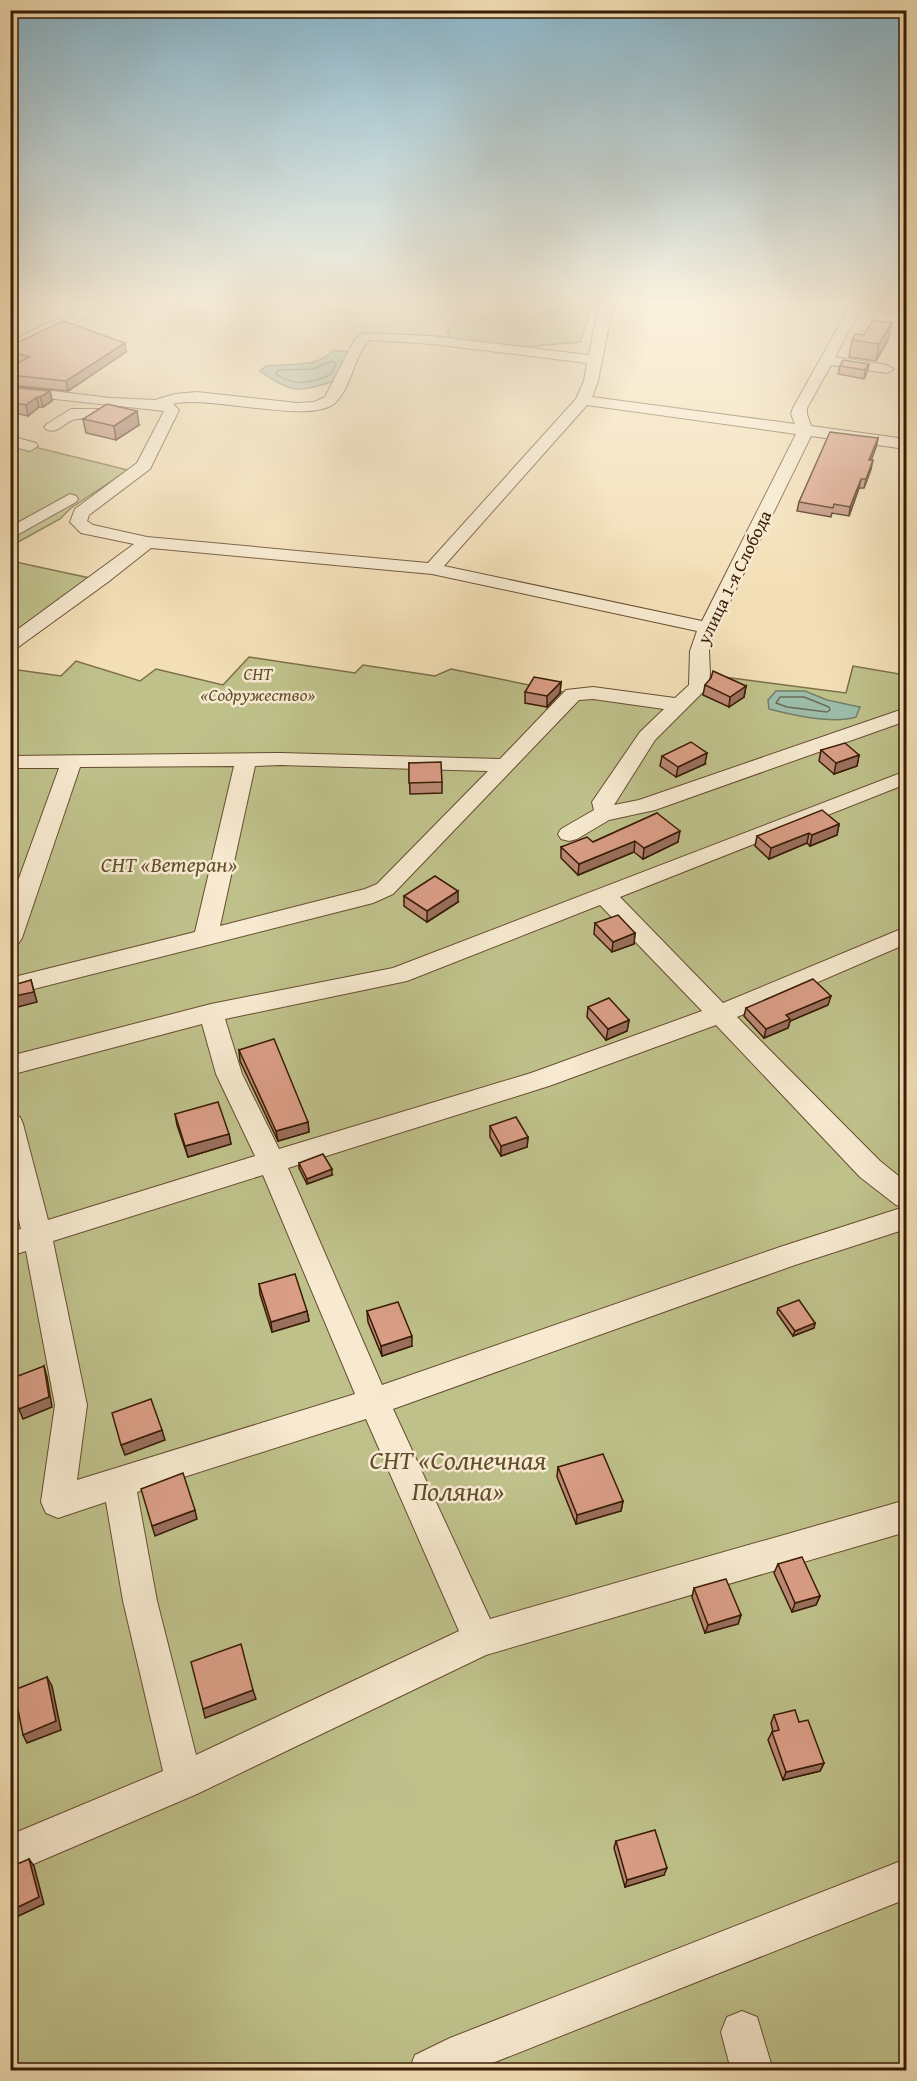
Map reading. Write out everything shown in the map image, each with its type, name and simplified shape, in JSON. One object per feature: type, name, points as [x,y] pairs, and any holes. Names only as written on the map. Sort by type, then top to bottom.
[{"type":"street","points":[[104,401],[165,405],[172,410],[144,466],[81,513],[78,522],[87,530],[147,542],[432,569],[709,628]]},
{"type":"street","points":[[52,427],[71,414],[117,415],[161,401]]},
{"type":"street","points":[[252,401],[318,406],[329,401]]},
{"type":"street","points":[[432,569],[582,401]]},
{"type":"street","points":[[591,401],[906,444]]},
{"type":"street","points":[[804,401],[799,414],[805,432]]},
{"type":"street","name":"улица 1-я Слобода","points":[[605,807],[647,736],[698,687],[702,677],[698,649],[805,432]]},
{"type":"street","points":[[10,441],[30,446]]},
{"type":"street","points":[[10,534],[66,502],[81,513]]},
{"type":"street","points":[[10,644],[102,578],[147,542]]},
{"type":"street","points":[[10,987],[373,895],[385,889],[573,694],[593,693],[678,704]]},
{"type":"street","points":[[569,834],[605,807],[621,813],[647,805],[906,714]]},
{"type":"street","points":[[10,762],[246,760],[505,765]]},
{"type":"street","points":[[206,938],[246,760]]},
{"type":"street","points":[[10,938],[72,763]]},
{"type":"street","points":[[10,1066],[211,1013],[398,975],[906,777]]},
{"type":"street","points":[[605,896],[870,1168],[906,1197]]},
{"type":"street","points":[[24,1239],[271,1161],[483,1098],[616,1053],[720,1014],[906,935]]},
{"type":"street","points":[[211,1013],[229,1074],[271,1161],[374,1402],[481,1639]]},
{"type":"street","points":[[10,1124],[24,1239],[71,1405],[58,1502],[374,1402],[790,1255],[906,1218]]},
{"type":"street","points":[[119,1482],[140,1601],[184,1781]]},
{"type":"street","points":[[10,1855],[184,1781],[481,1639],[906,1516]]},
{"type":"street","points":[[430,2070],[465,2053],[906,1879]]},
{"type":"green space","points":[[10,441],[128,470],[71,508],[60,519],[11,546]]},
{"type":"green space","points":[[11,561],[99,580],[11,644]]},
{"type":"green space","name":"СНТ «Солнечная Поляна»","points":[[906,649],[906,2070],[11,2070],[11,669],[61,676],[76,661],[140,681],[156,669],[223,685],[249,657],[355,673],[363,665],[435,676],[451,669],[573,694],[678,704],[701,674],[846,693],[853,666],[899,674]]},
{"type":"water","points":[[776,691],[805,691],[827,700],[860,707],[856,717],[847,719],[801,716],[769,709],[768,700]]},
{"type":"building","points":[[10,401],[31,401],[26,405]]},
{"type":"building","points":[[107,404],[137,411],[114,426],[83,419]]},
{"type":"building","points":[[830,432],[878,438],[869,460],[873,460],[866,479],[861,479],[850,507],[834,504],[833,508],[799,502]]},
{"type":"building","points":[[713,671],[746,686],[730,697],[705,685]]},
{"type":"building","points":[[534,677],[561,682],[547,696],[525,692]]},
{"type":"building","points":[[691,742],[707,753],[678,767],[662,756]]},
{"type":"building","points":[[845,743],[859,755],[836,763],[821,750]]},
{"type":"building","points":[[441,762],[442,782],[409,783],[409,763]]},
{"type":"building","points":[[822,810],[839,824],[771,848],[757,836]]},
{"type":"building","points":[[657,813],[680,831],[644,848],[635,841],[579,864],[561,847],[587,837],[593,842]]},
{"type":"building","points":[[435,876],[458,891],[427,911],[404,896]]},
{"type":"building","points":[[618,915],[635,933],[613,942],[595,923]]},
{"type":"building","points":[[813,979],[831,996],[786,1015],[790,1019],[766,1029],[746,1008]]},
{"type":"building","points":[[31,980],[34,992],[10,997],[10,986]]},
{"type":"building","points":[[609,998],[629,1020],[608,1029],[588,1007]]},
{"type":"building","points":[[274,1039],[308,1122],[276,1131],[239,1050]]},
{"type":"building","points":[[218,1102],[229,1134],[185,1146],[175,1114]]},
{"type":"building","points":[[516,1117],[528,1137],[501,1146],[490,1126]]},
{"type":"building","points":[[323,1154],[332,1169],[307,1179],[299,1163]]},
{"type":"building","points":[[295,1274],[307,1311],[271,1322],[259,1284]]},
{"type":"building","points":[[799,1300],[815,1323],[795,1331],[778,1308]]},
{"type":"building","points":[[398,1302],[412,1336],[381,1346],[367,1311]]},
{"type":"building","points":[[44,1366],[49,1397],[19,1409],[10,1379]]},
{"type":"building","points":[[151,1399],[162,1430],[121,1445],[112,1413]]},
{"type":"building","points":[[603,1454],[623,1501],[577,1515],[558,1467]]},
{"type":"building","points":[[183,1473],[195,1510],[152,1526],[141,1489]]},
{"type":"building","points":[[802,1557],[820,1596],[795,1603],[778,1564]]},
{"type":"building","points":[[726,1579],[741,1615],[708,1625],[694,1588]]},
{"type":"building","points":[[241,1644],[253,1690],[203,1709],[191,1662]]},
{"type":"building","points":[[47,1677],[56,1721],[23,1735],[14,1690]]},
{"type":"building","points":[[795,1710],[799,1722],[808,1720],[824,1763],[786,1772],[772,1732],[779,1730],[774,1715]]},
{"type":"building","points":[[655,1830],[667,1868],[627,1880],[616,1841]]},
{"type":"building","points":[[29,1859],[39,1897],[10,1911],[10,1867]]},
{"type":"park label","name":"СНТ «Содружество»","points":[[258,683]]},
{"type":"park label","name":"СНТ «Ветеран»","points":[[169,864]]}]
